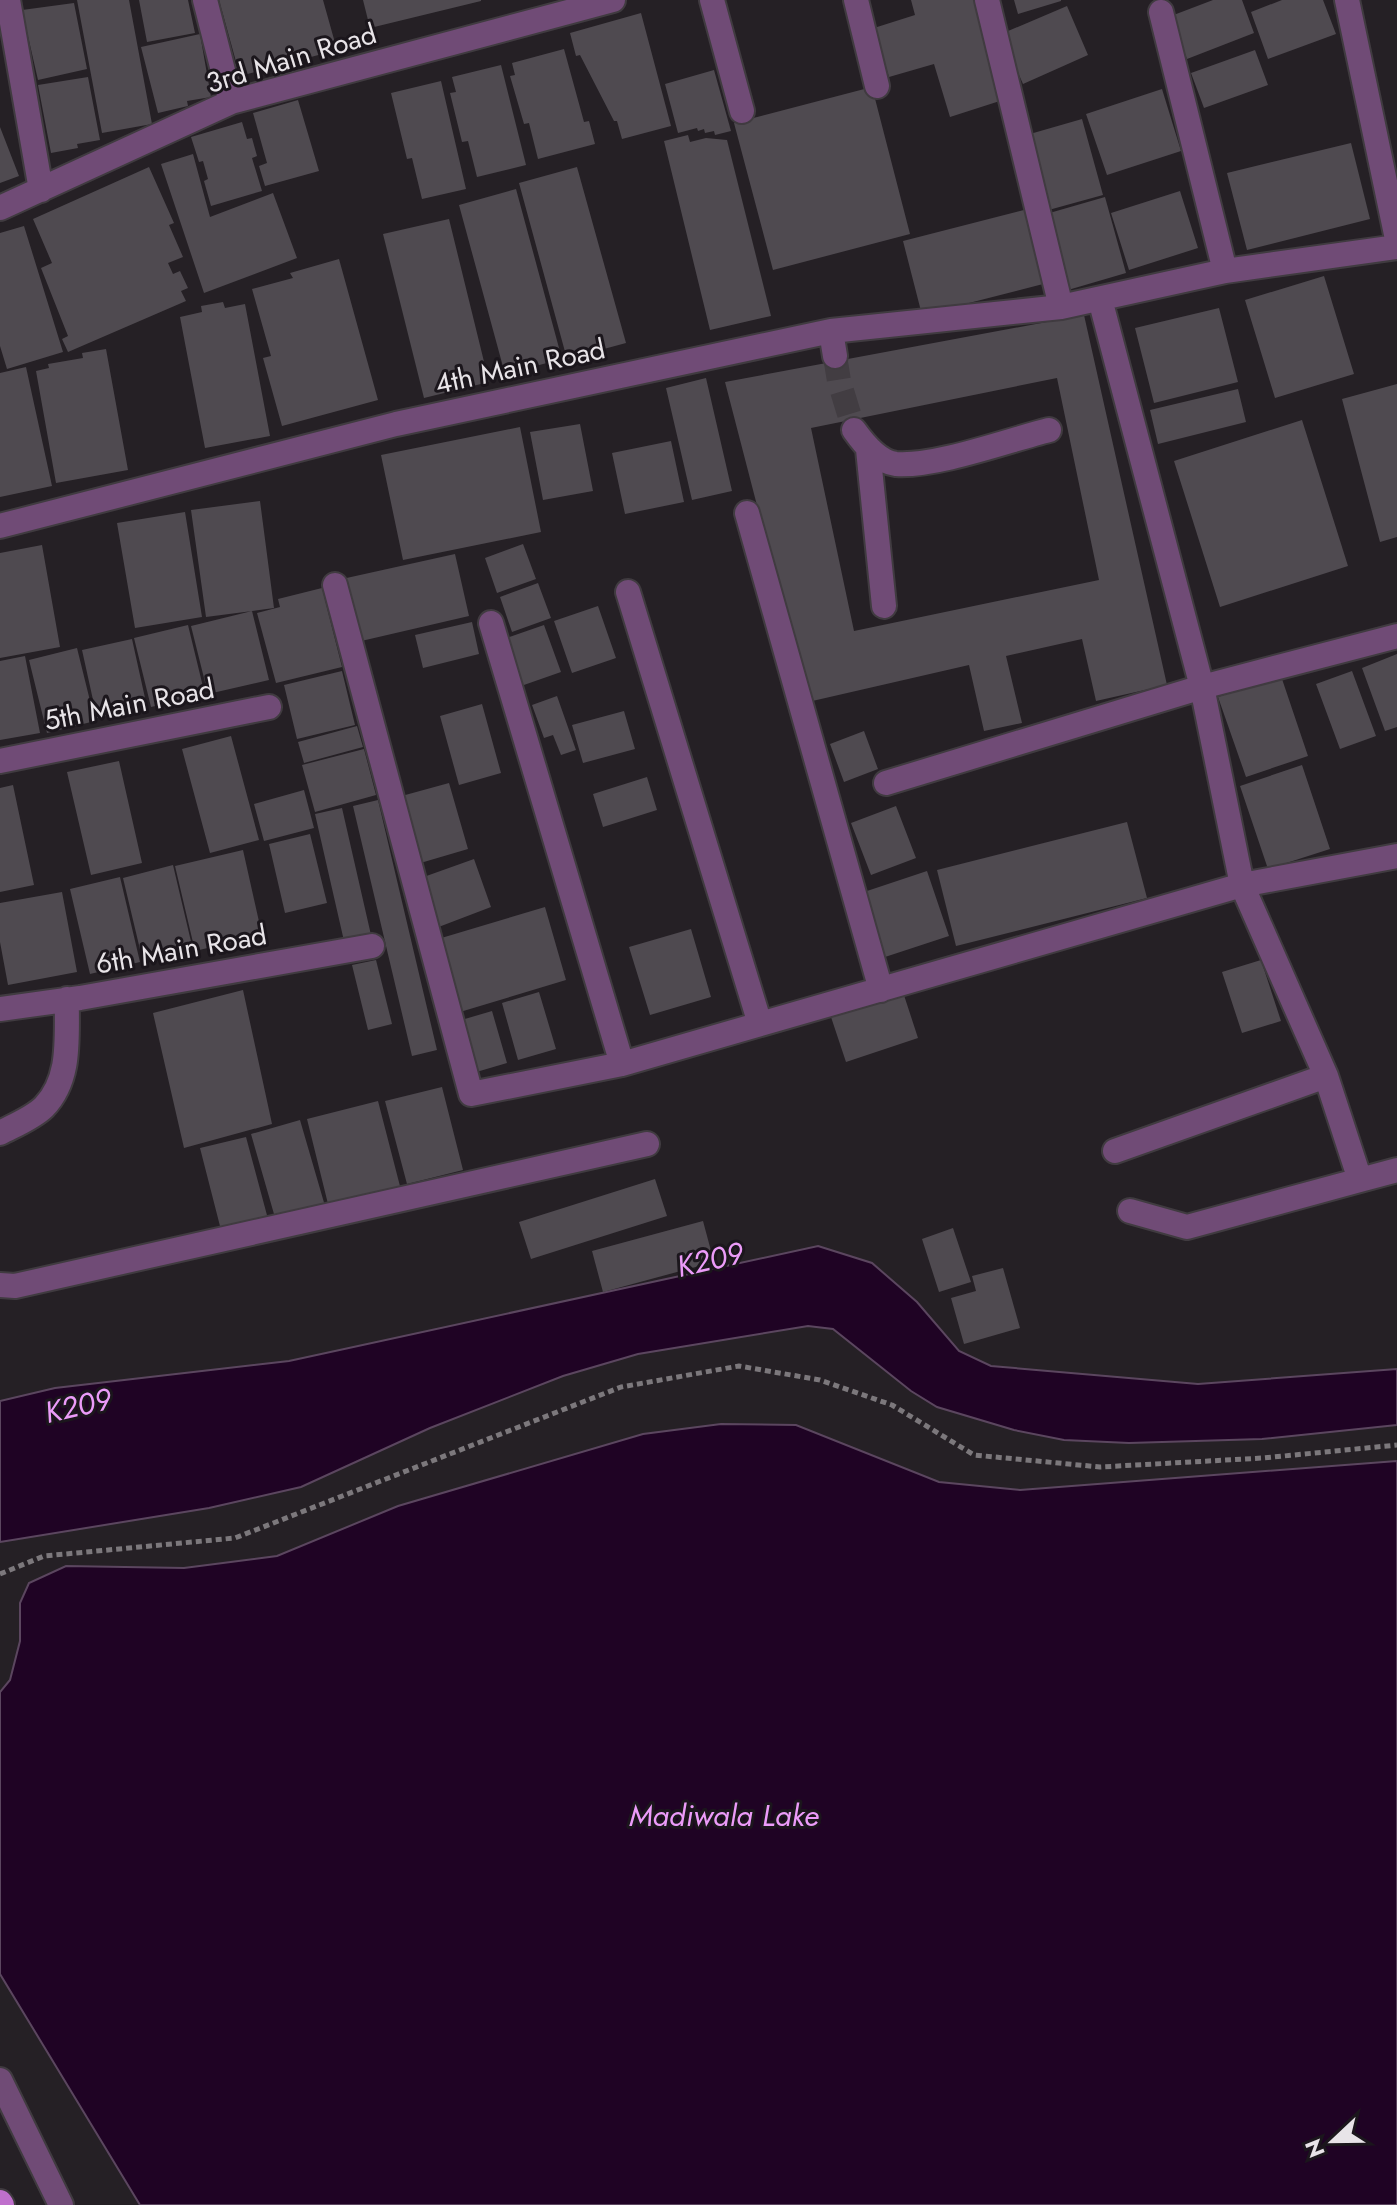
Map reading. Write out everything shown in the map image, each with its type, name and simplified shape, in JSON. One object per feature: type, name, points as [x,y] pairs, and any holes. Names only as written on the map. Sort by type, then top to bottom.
[{"type":"street","points":[[8,0],[41,190]]},
{"type":"street","points":[[205,0],[231,102]]},
{"type":"street","name":"3rd Main Road","points":[[0,208],[231,102],[531,10],[613,0]]},
{"type":"street","points":[[712,0],[742,111]]},
{"type":"street","points":[[856,0],[877,86]]},
{"type":"street","points":[[987,0],[1061,307]]},
{"type":"street","points":[[1347,0],[1397,239]]},
{"type":"street","points":[[1161,12],[1225,271]]},
{"type":"street","name":"4th Main Road","points":[[0,526],[396,424],[831,331],[1061,307],[1225,271],[1397,247]]},
{"type":"street","points":[[1100,299],[1202,687],[1242,885],[1326,1076],[1360,1180]]},
{"type":"street","points":[[831,331],[835,356]]},
{"type":"street","points":[[884,606],[861,440],[894,464],[936,460],[1049,430]]},
{"type":"street","points":[[747,513],[881,990]]},
{"type":"street","points":[[335,585],[471,1094],[622,1064],[1242,885],[1397,856]]},
{"type":"street","points":[[628,592],[760,1024]]},
{"type":"street","points":[[491,623],[622,1064]]},
{"type":"street","points":[[886,783],[1202,687],[1397,636]]},
{"type":"street","name":"5th Main Road","points":[[0,761],[269,707]]},
{"type":"street","name":"6th Main Road","points":[[0,1009],[372,946]]},
{"type":"street","points":[[0,1133],[43,1108],[59,1084],[66,1063],[67,999]]},
{"type":"street","points":[[1115,1151],[1326,1076]]},
{"type":"street","points":[[0,1285],[15,1286],[647,1144]]},
{"type":"street","points":[[1130,1211],[1187,1227],[1397,1170]]},
{"type":"street","points":[[0,2080],[61,2205]]},
{"type":"path","points":[[0,1574],[44,1556],[235,1538],[621,1387],[739,1366],[820,1380],[892,1405],[974,1455],[1100,1467],[1263,1458],[1397,1445]]},
{"type":"water","name":"K209","points":[[818,1246],[872,1263],[917,1302],[959,1351],[991,1366],[1198,1384],[1397,1369],[1397,1425],[1262,1439],[1129,1443],[1064,1440],[1014,1430],[937,1407],[911,1391],[833,1329],[808,1326],[638,1354],[563,1376],[430,1428],[301,1487],[209,1508],[0,1542],[0,1401],[55,1388],[289,1361]]},
{"type":"water","name":"Madiwala Lake","points":[[721,1424],[796,1425],[939,1482],[1020,1490],[1397,1461],[1397,2205],[140,2205],[0,1974],[0,1692],[10,1680],[20,1641],[20,1603],[29,1583],[66,1566],[184,1568],[277,1556],[398,1506],[643,1434]]},
{"type":"building","points":[[77,0],[129,0],[152,124],[102,133]]},
{"type":"building","points":[[139,0],[188,0],[195,33],[147,42]]},
{"type":"building","points":[[219,0],[323,0],[337,50],[240,76]]},
{"type":"building","points":[[363,0],[481,0],[481,1],[370,28]]},
{"type":"building","points":[[911,0],[974,0],[1006,99],[950,117],[934,64],[889,77],[874,28],[915,15]]},
{"type":"building","points":[[1014,0],[1061,0],[1061,1],[1018,14]]},
{"type":"building","points":[[1213,0],[1242,0],[1254,33],[1187,59],[1171,16]]},
{"type":"building","points":[[1282,0],[1323,0],[1336,34],[1268,59],[1251,12]]},
{"type":"building","points":[[74,3],[87,69],[38,80],[22,10]]},
{"type":"building","points":[[1067,6],[1088,55],[1023,84],[1001,34]]},
{"type":"building","points":[[641,13],[671,126],[622,139],[617,121],[614,121],[580,55],[576,56],[570,33]]},
{"type":"building","points":[[200,34],[211,97],[187,101],[188,106],[158,113],[141,47]]},
{"type":"building","points":[[564,49],[584,122],[589,121],[595,144],[538,159],[529,123],[524,124],[510,76],[515,75],[512,63]]},
{"type":"building","points":[[1255,50],[1268,85],[1204,108],[1191,73]]},
{"type":"building","points":[[501,65],[526,165],[477,177],[468,141],[462,142],[450,93],[456,92],[452,77]]},
{"type":"building","points":[[714,70],[731,131],[715,135],[714,131],[705,133],[704,129],[698,131],[697,128],[678,133],[665,84]]},
{"type":"building","points":[[88,77],[100,140],[51,153],[38,85]]},
{"type":"building","points":[[441,81],[466,189],[422,199],[412,158],[407,159],[391,93]]},
{"type":"building","points":[[872,87],[910,234],[773,270],[734,123]]},
{"type":"building","points":[[1162,89],[1181,151],[1107,175],[1086,114]]},
{"type":"building","points":[[298,100],[319,171],[265,186],[259,166],[267,163],[253,113]]},
{"type":"building","points":[[1082,119],[1103,195],[1045,211],[1023,136]]},
{"type":"building","points":[[242,122],[247,139],[252,138],[257,156],[252,158],[262,191],[211,206],[204,181],[208,179],[203,161],[199,162],[191,137]]},
{"type":"building","points":[[0,127],[19,176],[0,183]]},
{"type":"building","points":[[688,135],[690,142],[706,138],[727,140],[771,316],[710,330],[664,141]]},
{"type":"building","points":[[1351,143],[1370,219],[1247,250],[1227,173]]},
{"type":"building","points":[[193,154],[210,217],[273,193],[297,258],[204,293],[161,164]]},
{"type":"building","points":[[149,167],[174,223],[169,225],[183,257],[168,263],[173,274],[180,271],[188,288],[181,291],[186,301],[68,352],[62,339],[68,336],[41,268],[52,263],[33,219]]},
{"type":"building","points":[[577,167],[626,343],[567,359],[519,183]]},
{"type":"building","points":[[516,189],[562,359],[505,374],[459,205]]},
{"type":"building","points":[[1180,191],[1198,248],[1129,270],[1111,213]]},
{"type":"building","points":[[1105,197],[1126,273],[1068,290],[1046,214]]},
{"type":"building","points":[[1028,209],[1047,283],[922,315],[903,241]]},
{"type":"building","points":[[449,219],[489,382],[424,398],[383,234]]},
{"type":"building","points":[[24,226],[63,352],[7,369],[0,346],[0,233]]},
{"type":"building","points":[[339,259],[378,400],[282,426],[263,358],[271,356],[252,289],[293,278],[290,273]]},
{"type":"building","points":[[1324,276],[1354,374],[1275,398],[1245,300]]},
{"type":"building","points":[[223,302],[225,308],[245,304],[270,436],[205,448],[180,317],[202,312],[201,306]]},
{"type":"building","points":[[1219,308],[1238,382],[1154,403],[1135,328]]},
{"type":"building","points":[[1084,315],[1167,685],[1096,701],[1082,639],[1006,656],[1022,723],[984,731],[969,665],[808,702],[725,382]],"holes":[[[1057,378],[1099,580],[854,631],[811,428]]]},
{"type":"building","points":[[106,349],[128,470],[56,483],[36,371],[49,368],[48,364],[83,358],[82,353]]},
{"type":"building","points":[[26,367],[52,486],[0,497],[0,373]]},
{"type":"building","points":[[706,378],[732,491],[692,500],[666,388]]},
{"type":"building","points":[[1397,384],[1397,537],[1380,542],[1342,399]]},
{"type":"building","points":[[1238,389],[1246,422],[1158,444],[1150,410]]},
{"type":"building","points":[[1302,420],[1348,566],[1220,607],[1174,461]]},
{"type":"building","points":[[580,424],[593,491],[543,500],[530,432]]},
{"type":"building","points":[[520,427],[541,532],[403,560],[381,455]]},
{"type":"building","points":[[671,441],[684,502],[625,514],[612,453]]},
{"type":"building","points":[[260,501],[274,608],[206,617],[191,510]]},
{"type":"building","points":[[185,512],[202,617],[135,628],[117,523]]},
{"type":"building","points":[[523,544],[536,579],[497,593],[485,558]]},
{"type":"building","points":[[42,545],[60,647],[0,658],[0,553]]},
{"type":"building","points":[[455,554],[469,616],[357,642],[342,579]]},
{"type":"building","points":[[538,583],[551,618],[512,632],[500,597]]},
{"type":"building","points":[[322,588],[342,667],[276,683],[257,613],[280,607],[278,599]]},
{"type":"building","points":[[598,606],[616,658],[572,673],[554,621]]},
{"type":"building","points":[[252,611],[269,680],[208,694],[191,626]]},
{"type":"building","points":[[472,622],[479,654],[423,668],[415,635]]},
{"type":"building","points":[[188,625],[205,695],[151,707],[134,638]]},
{"type":"building","points":[[544,625],[561,672],[521,686],[504,639]]},
{"type":"building","points":[[132,639],[147,707],[97,718],[82,650]]},
{"type":"building","points":[[77,648],[95,721],[47,733],[29,660]]},
{"type":"building","points":[[1397,654],[1397,727],[1385,731],[1362,668]]},
{"type":"building","points":[[25,656],[40,733],[0,740],[0,661]]},
{"type":"building","points":[[342,671],[355,725],[297,739],[284,685]]},
{"type":"building","points":[[1352,671],[1376,736],[1340,749],[1316,684]]},
{"type":"building","points":[[1281,676],[1308,756],[1246,777],[1218,697]]},
{"type":"building","points":[[557,696],[576,750],[561,755],[553,735],[544,738],[532,705]]},
{"type":"building","points":[[482,704],[501,773],[459,785],[440,716]]},
{"type":"building","points":[[624,711],[635,749],[583,763],[572,725]]},
{"type":"building","points":[[357,726],[363,747],[304,763],[298,742]]},
{"type":"building","points":[[864,731],[878,769],[844,782],[830,744]]},
{"type":"building","points":[[231,736],[259,840],[210,853],[182,749]]},
{"type":"building","points":[[364,749],[376,795],[315,812],[302,765]]},
{"type":"building","points":[[119,761],[142,863],[91,875],[67,772]]},
{"type":"building","points":[[1302,765],[1330,849],[1268,869],[1240,786]]},
{"type":"building","points":[[647,777],[657,810],[603,827],[593,794]]},
{"type":"building","points":[[449,783],[468,849],[417,864],[398,797]]},
{"type":"building","points":[[13,785],[34,885],[0,892],[0,788]]},
{"type":"building","points":[[304,790],[314,828],[264,841],[254,804]]},
{"type":"building","points":[[378,800],[437,1050],[412,1056],[353,806]]},
{"type":"building","points":[[896,806],[916,858],[871,875],[851,823]]},
{"type":"building","points":[[342,808],[371,935],[344,941],[315,814]]},
{"type":"building","points":[[1127,822],[1147,898],[956,946],[937,870]]},
{"type":"building","points":[[310,834],[327,903],[285,913],[269,844]]},
{"type":"building","points":[[243,850],[262,935],[195,951],[175,866]]},
{"type":"building","points":[[474,859],[491,907],[436,928],[418,879]]},
{"type":"building","points":[[173,865],[193,950],[143,962],[123,878]]},
{"type":"building","points":[[927,871],[949,936],[885,957],[864,892]]},
{"type":"building","points":[[120,877],[140,962],[90,974],[70,889]]},
{"type":"building","points":[[62,892],[77,972],[8,985],[0,942],[0,903]]},
{"type":"building","points":[[545,907],[566,980],[460,1012],[438,939]]},
{"type":"building","points":[[691,929],[711,997],[650,1015],[629,947]]},
{"type":"building","points":[[376,960],[392,1024],[368,1030],[352,965]]},
{"type":"building","points":[[1261,960],[1281,1021],[1242,1033],[1222,972]]},
{"type":"building","points":[[901,986],[918,1038],[846,1062],[829,1011]]},
{"type":"building","points":[[243,990],[272,1124],[184,1148],[153,1013]]},
{"type":"building","points":[[539,992],[556,1049],[518,1060],[502,1003]]},
{"type":"building","points":[[492,1011],[507,1063],[473,1073],[458,1021]]},
{"type":"building","points":[[442,1087],[463,1170],[407,1184],[385,1101]]},
{"type":"building","points":[[378,1101],[401,1190],[329,1208],[307,1119]]},
{"type":"building","points":[[300,1120],[325,1206],[276,1221],[251,1134]]},
{"type":"building","points":[[246,1137],[268,1219],[221,1230],[200,1148]]},
{"type":"building","points":[[655,1179],[667,1216],[531,1259],[519,1222]]},
{"type":"building","points":[[703,1221],[714,1262],[603,1292],[592,1251]]},
{"type":"building","points":[[953,1228],[971,1282],[939,1292],[922,1239]]},
{"type":"building","points":[[1003,1268],[1020,1328],[964,1344],[951,1298],[976,1291],[972,1276]]},
{"type":"tunnel","points":[[835,356],[854,430]]}]
